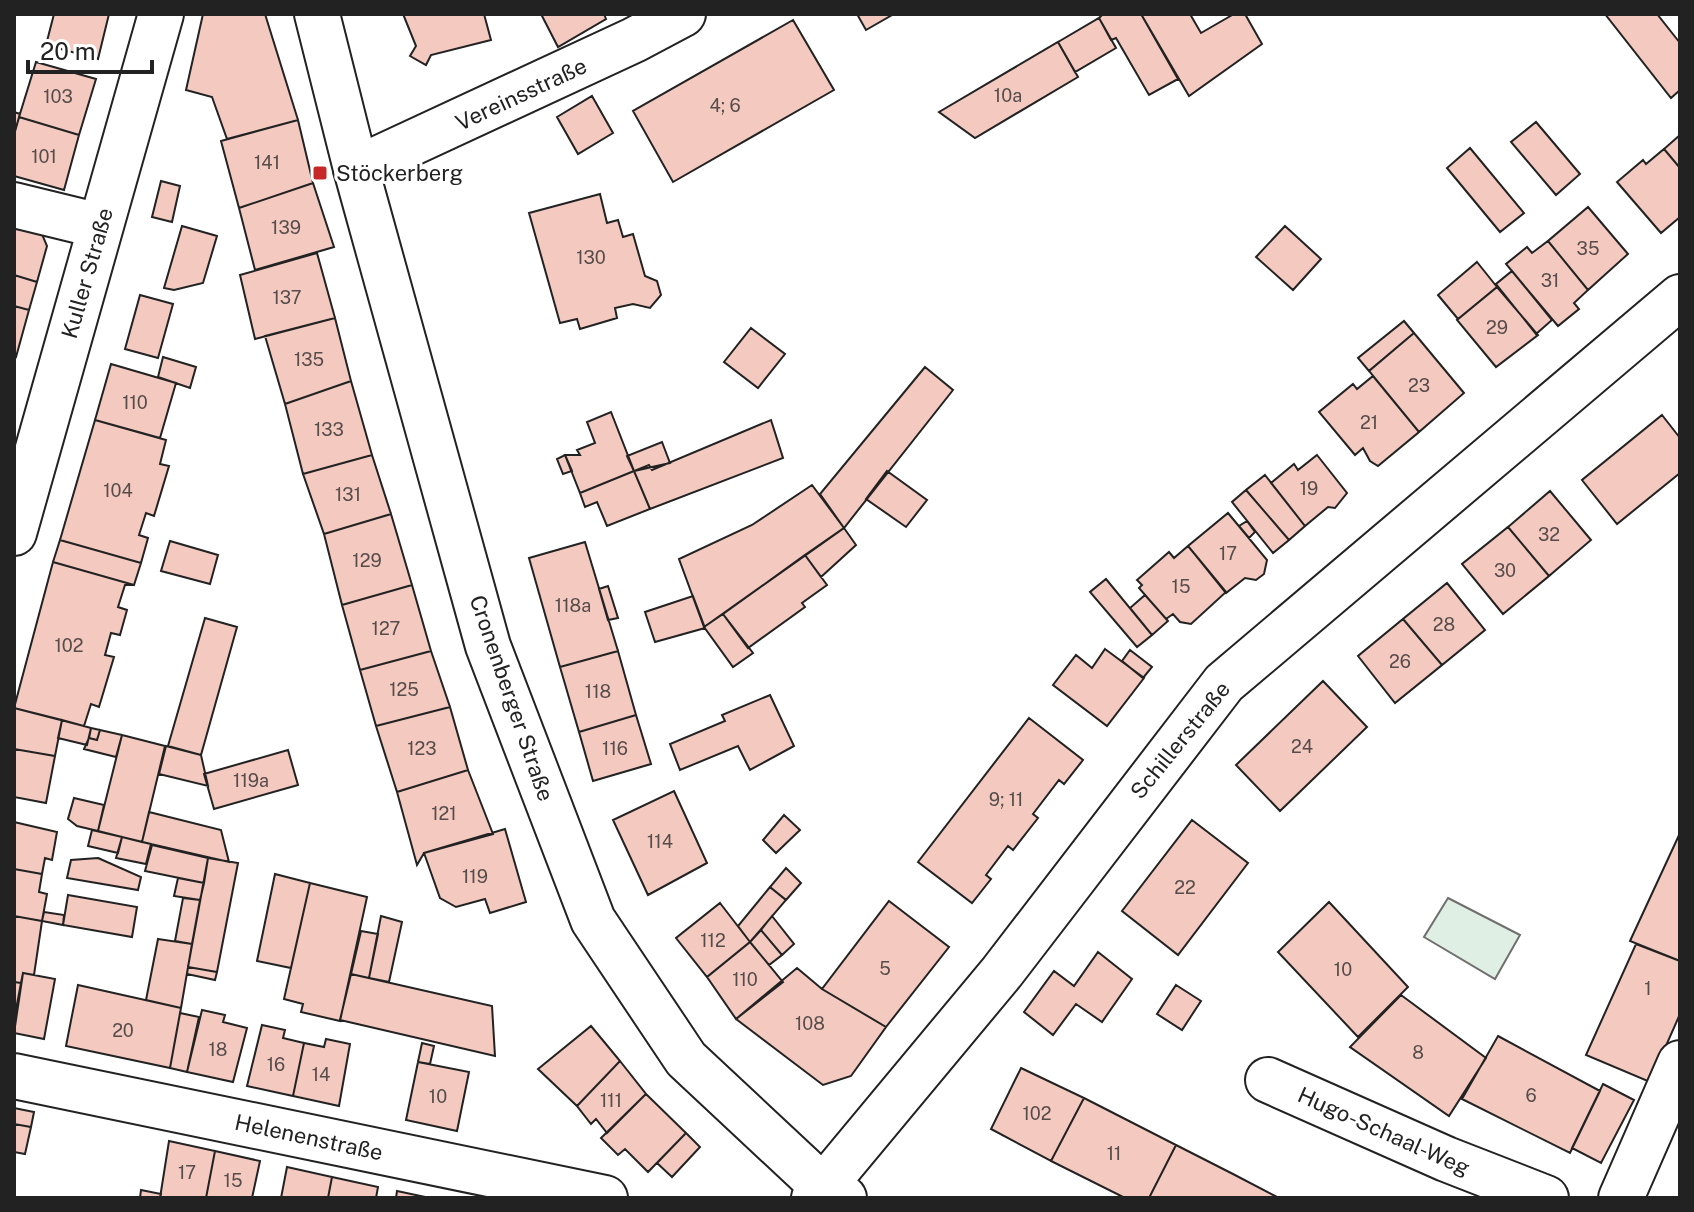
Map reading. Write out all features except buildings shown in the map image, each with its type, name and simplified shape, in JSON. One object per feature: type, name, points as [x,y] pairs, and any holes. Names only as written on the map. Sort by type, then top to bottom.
[{"type":"street","name":"Kuller Straße","points":[[14,533],[161,14]]},
{"type":"street","name":"Cronenberger Straße","points":[[317,14],[356,169],[488,646],[593,920],[686,1059],[827,1194]]},
{"type":"street","name":"Vereinsstraße","points":[[356,169],[629,27],[683,14]]},
{"type":"street","points":[[14,205],[100,226]]},
{"type":"street","name":"Schillerstraße","points":[[827,1194],[1224,683],[1680,297]]},
{"type":"street","points":[[1621,1198],[1680,1063]]},
{"type":"street","name":"Helenenstraße","points":[[14,1076],[605,1198]]},
{"type":"street","name":"Hugo-Schaal-Weg","points":[[1268,1080],[1446,1159],[1546,1198]]},
{"type":"green space","points":[[1448,898],[1520,935],[1495,979],[1424,937]]},
{"type":"place","name":"Stöckerberg","points":[[320,173]]}]
